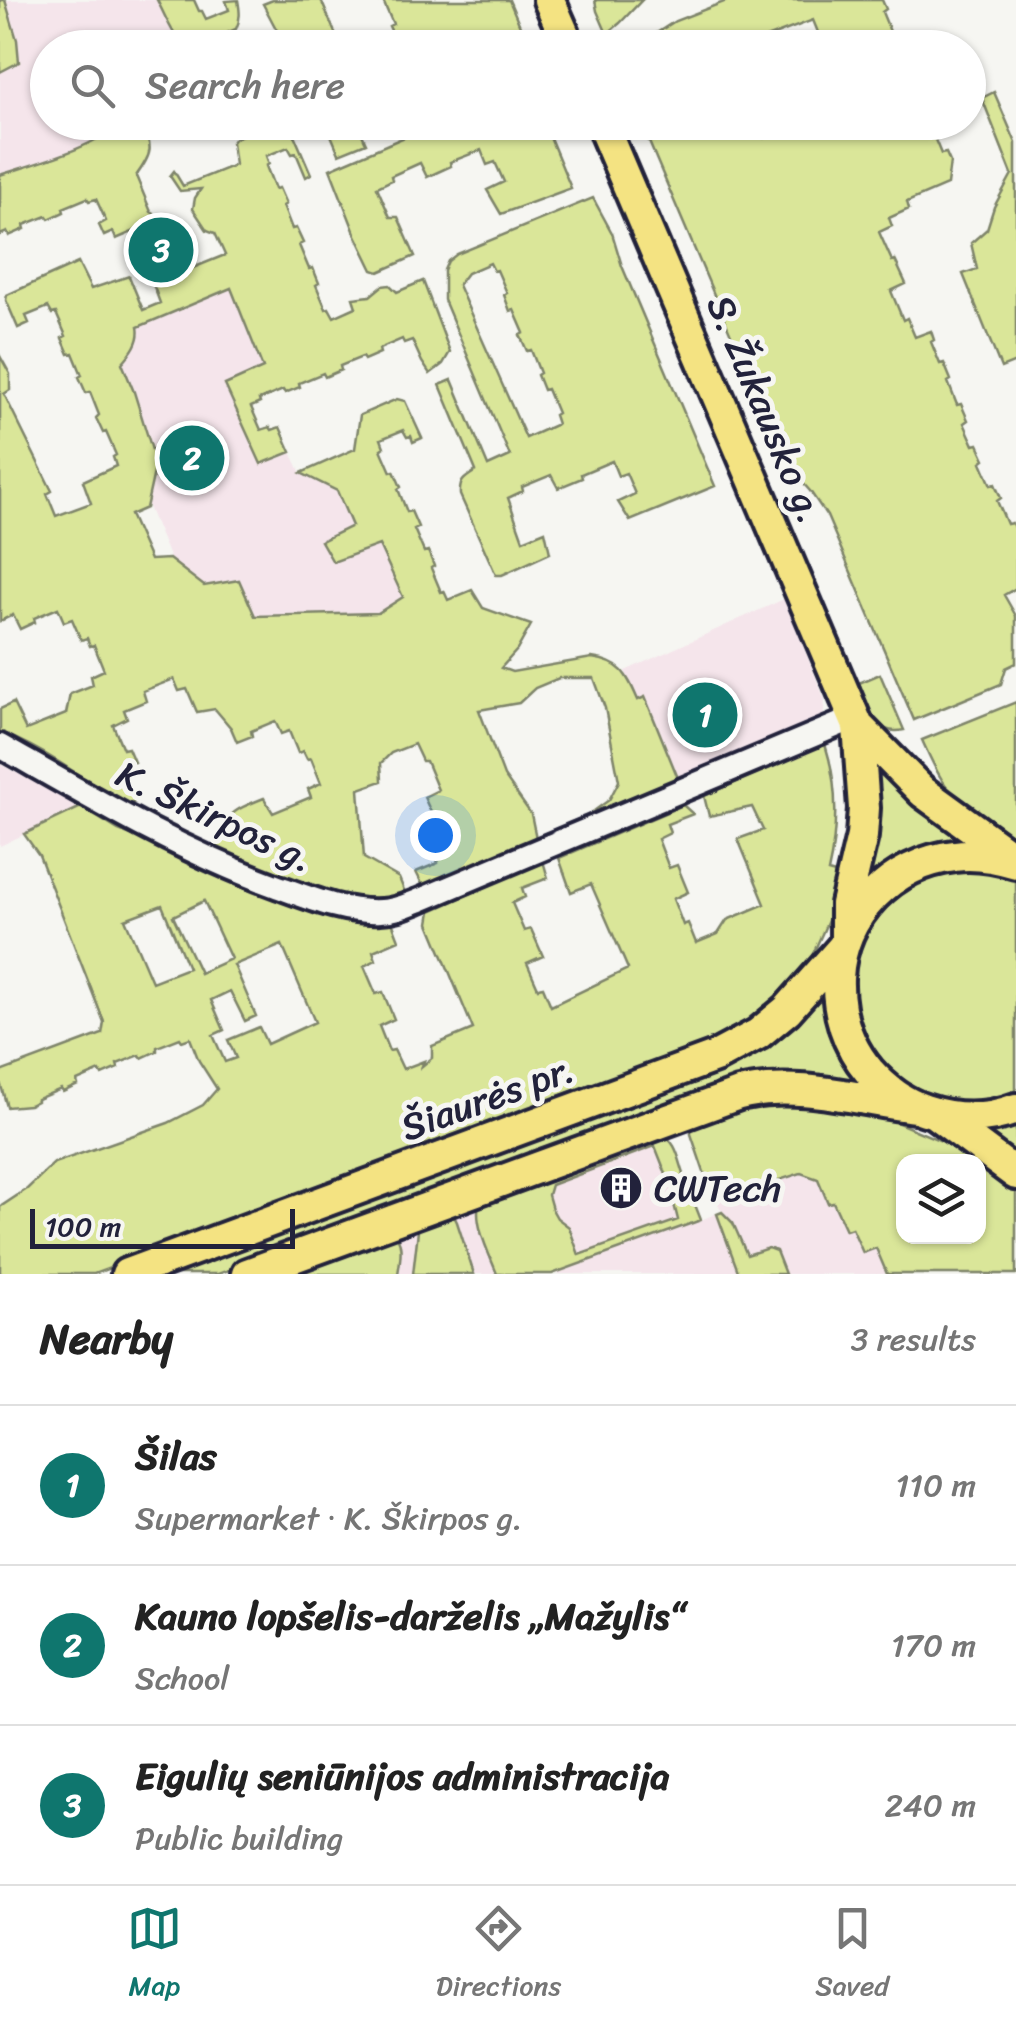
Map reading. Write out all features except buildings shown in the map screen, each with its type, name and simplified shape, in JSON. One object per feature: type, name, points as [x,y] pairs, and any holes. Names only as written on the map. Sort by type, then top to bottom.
[{"type":"main road","points":[[549,0],[562,30]]},
{"type":"main road","name":"S. Žukausko g.","points":[[610,140],[856,722],[864,808],[862,836],[846,904],[838,995],[850,1042],[878,1082],[1016,1174]]},
{"type":"main road","name":"S. Žukausko g.","points":[[856,722],[923,792],[1016,861]]},
{"type":"main road","name":"Šiaurės pr.","points":[[126,1274],[715,1057],[758,1034],[786,1010],[844,942],[859,913],[877,891],[900,874],[930,860],[958,855],[1016,861]]},
{"type":"main road","points":[[247,1274],[739,1094],[782,1088],[818,1091],[959,1118],[1016,1109]]},
{"type":"street","name":"K. Škirpos g.","points":[[0,746],[146,828],[236,872],[310,899],[344,908],[383,911],[418,902],[856,722]]},
{"type":"shaded area","points":[[0,0],[167,0],[180,30],[30,30],[30,140],[125,140],[132,155],[0,211]]},
{"type":"shaded area","points":[[230,287],[264,368],[225,385],[260,463],[291,452],[301,473],[355,449],[419,615],[334,631],[190,606],[82,351]]},
{"type":"shaded area","points":[[784,599],[825,700],[823,720],[680,783],[645,698],[638,701],[625,671]]},
{"type":"shaded area","points":[[0,764],[81,807],[0,846]]},
{"type":"shaded area","points":[[779,1098],[909,1274],[278,1274],[668,1136],[701,1220],[722,1211],[710,1190],[691,1134]]},
{"type":"green space","points":[[0,0],[5,0],[19,62],[0,72]]},
{"type":"green space","points":[[157,0],[194,0],[206,19],[229,10],[226,1],[238,0],[236,29],[172,30]]},
{"type":"green space","points":[[273,0],[321,0],[334,30],[277,30],[263,4]]},
{"type":"green space","points":[[379,0],[509,0],[522,30],[391,30],[389,26],[393,24],[383,1]]},
{"type":"green space","points":[[595,0],[642,0],[612,30],[605,30]]},
{"type":"green space","points":[[729,0],[882,0],[889,30],[817,30],[813,20],[787,30],[661,30]]},
{"type":"green space","points":[[994,92],[1016,143],[1016,362],[1001,368],[963,274],[977,269],[971,243],[987,229],[1012,174],[986,108],[986,96]]},
{"type":"green space","points":[[96,140],[148,140],[146,162],[136,176],[151,212],[163,219],[116,239],[113,232],[104,236],[99,225],[106,221],[96,199],[87,198],[49,219],[47,216],[24,225],[25,229],[9,236],[7,232],[0,235],[0,175]]},
{"type":"green space","points":[[296,140],[311,174],[306,177],[296,153],[292,154],[288,147],[266,156],[266,166],[286,204],[283,206],[292,229],[296,228],[303,243],[299,245],[309,269],[313,268],[326,309],[334,317],[356,307],[353,298],[370,296],[382,286],[390,285],[397,292],[423,281],[450,352],[430,374],[412,340],[404,343],[402,339],[364,360],[362,357],[340,366],[341,370],[325,377],[323,373],[299,383],[300,387],[259,400],[251,407],[261,430],[280,427],[291,452],[261,464],[225,385],[263,368],[231,288],[138,327],[137,342],[122,363],[156,463],[146,508],[130,515],[150,560],[169,559],[204,586],[239,580],[255,616],[378,613],[403,597],[379,545],[333,562],[321,541],[352,526],[337,491],[301,473],[355,449],[360,415],[397,399],[405,401],[422,438],[413,442],[403,430],[381,439],[381,449],[401,487],[398,489],[407,512],[411,511],[418,527],[414,529],[424,552],[428,551],[441,592],[448,600],[472,590],[483,608],[531,625],[501,668],[512,672],[592,658],[617,666],[638,700],[645,697],[680,783],[565,832],[609,800],[619,781],[605,708],[594,678],[559,678],[535,688],[519,703],[479,710],[504,776],[531,814],[537,843],[424,888],[416,872],[438,863],[436,856],[451,849],[439,818],[434,819],[424,797],[438,790],[414,744],[391,753],[381,763],[382,781],[359,789],[364,858],[399,878],[406,895],[366,898],[327,891],[214,850],[226,821],[236,811],[264,798],[273,813],[311,797],[308,789],[321,783],[311,758],[307,759],[303,751],[298,753],[289,731],[281,734],[275,721],[237,742],[215,709],[197,712],[187,689],[179,691],[174,679],[143,691],[146,701],[124,710],[127,718],[113,725],[123,749],[128,748],[134,762],[120,768],[129,792],[134,791],[138,800],[125,807],[49,756],[0,732],[0,709],[13,703],[26,730],[66,714],[70,694],[93,685],[91,676],[104,670],[94,645],[90,646],[87,638],[81,640],[72,619],[64,622],[58,608],[20,629],[13,615],[0,621],[0,356],[10,374],[10,390],[4,394],[52,491],[47,494],[56,516],[91,503],[83,481],[116,466],[116,455],[96,418],[99,415],[79,377],[82,375],[73,353],[69,354],[62,338],[66,336],[56,313],[52,314],[48,307],[26,316],[29,323],[18,328],[7,295],[78,263],[91,289],[129,276],[143,310],[160,303],[153,284],[225,255],[215,233],[207,230],[193,209],[201,189],[180,191],[170,176],[174,171],[183,186],[235,165],[232,142]]},
{"type":"green space","points":[[333,140],[365,140],[366,143],[339,154]]},
{"type":"green space","points":[[398,140],[551,140],[571,188],[501,214],[487,190],[504,182],[495,162],[487,165],[481,150],[450,162],[451,166],[427,177],[420,163],[377,187],[390,217],[398,217],[415,256],[379,272],[373,270],[355,233],[330,169]]},
{"type":"green space","points":[[648,140],[935,140],[950,162],[947,185],[907,202],[909,209],[889,218],[892,226],[879,232],[906,284],[891,291],[903,320],[907,318],[915,337],[931,331],[931,342],[940,364],[944,363],[957,405],[961,404],[968,420],[964,423],[985,459],[981,462],[1001,498],[997,501],[1007,524],[1012,523],[1016,532],[1016,588],[1004,595],[1016,616],[1016,663],[1006,668],[1001,684],[914,720],[827,516],[786,464]]},
{"type":"green space","points":[[593,198],[612,233],[622,266],[715,486],[630,521],[618,502],[635,494],[626,473],[618,476],[612,461],[558,488],[551,475],[522,487],[523,491],[508,498],[523,540],[545,531],[550,553],[496,575],[460,495],[462,483],[476,471],[440,385],[452,380],[488,466],[510,456],[444,300],[444,270],[457,254]],"holes":[[[490,263],[497,270],[510,311],[514,310],[524,333],[520,335],[527,351],[531,350],[543,390],[547,389],[557,413],[557,424],[526,438],[458,285],[467,273]]]},
{"type":"green space","points":[[880,674],[904,730],[885,729],[869,710],[859,683]]},
{"type":"green space","points":[[1016,702],[1016,842],[976,822],[981,813],[951,792],[922,740]]},
{"type":"green space","points":[[825,744],[834,791],[835,823],[828,872],[839,875],[836,903],[796,984],[755,1025],[674,1061],[624,1073],[548,1100],[517,1117],[94,1274],[0,1274],[0,1207],[27,1189],[54,1163],[168,1123],[203,1105],[217,1089],[190,1038],[180,1038],[142,1058],[140,1055],[117,1064],[118,1068],[102,1075],[100,1071],[77,1081],[78,1085],[63,1092],[61,1089],[29,1105],[7,1107],[0,1072],[102,1034],[104,1022],[39,855],[24,834],[81,807],[118,830],[343,918],[392,922],[399,940],[373,951],[376,960],[364,966],[376,994],[383,992],[394,1019],[379,1026],[389,1051],[394,1050],[403,1069],[424,1061],[422,1066],[432,1058],[432,1046],[473,1029],[429,923],[431,911],[543,861],[548,878],[522,888],[525,897],[512,903],[524,931],[531,929],[543,956],[527,963],[551,1006],[628,969],[591,884],[571,892],[559,858],[683,805],[693,814],[667,824],[670,833],[658,839],[669,868],[677,865],[688,892],[673,899],[683,925],[688,923],[696,943],[718,934],[727,920],[765,904],[738,839],[763,830],[752,807],[709,816],[704,796]],"holes":[[[204,901],[231,959],[200,973],[173,916]],[[162,905],[188,968],[152,982],[125,919]],[[282,945],[315,1022],[267,1044],[259,1027],[228,1040],[236,1058],[225,1062],[213,1035],[224,1030],[211,1000],[230,991],[245,1021],[256,1016],[234,965]]]},
{"type":"green space","points":[[876,762],[985,837],[862,886]]},
{"type":"green space","points":[[982,867],[1016,876],[1016,1097],[1000,1102],[951,1103],[925,1097],[896,1081],[859,1034],[850,974],[857,943],[873,913],[898,890],[927,874]]},
{"type":"green space","points":[[825,975],[870,1088],[692,1099],[218,1274],[156,1274],[693,1077]]},
{"type":"green space","points":[[779,1098],[877,1114],[961,1149],[969,1154],[896,1154],[896,1244],[986,1244],[986,1165],[1016,1185],[1016,1274],[887,1274],[876,1248],[863,1253],[852,1228],[846,1230],[818,1179],[801,1173],[751,1189],[750,1197],[710,1190],[691,1127],[696,1122]]},
{"type":"green space","points":[[1016,1123],[1016,1160],[978,1130]]},
{"type":"green space","points":[[660,1135],[670,1140],[676,1150],[684,1174],[680,1180],[670,1184],[655,1146],[551,1185],[548,1195],[552,1209],[569,1227],[579,1255],[678,1220],[674,1204],[692,1197],[701,1220],[552,1274],[497,1274],[480,1230],[479,1203]]},
{"type":"green space","points":[[722,1212],[733,1223],[747,1255],[768,1248],[776,1251],[785,1274],[739,1274],[717,1214]]},
{"type":"green space","points":[[443,1214],[455,1218],[474,1274],[413,1274],[419,1222]]},
{"type":"green space","points":[[392,1232],[400,1245],[398,1274],[278,1274]]},
{"type":"place","name":"Eigulių seniūnijos administracija","points":[[161,250]]},
{"type":"place","name":"Kauno lopšelis-darželis „Mažylis“","points":[[192,458]]},
{"type":"place","name":"Šilas","points":[[705,715]]},
{"type":"place","name":"CWTech","points":[[621,1188]]}]
